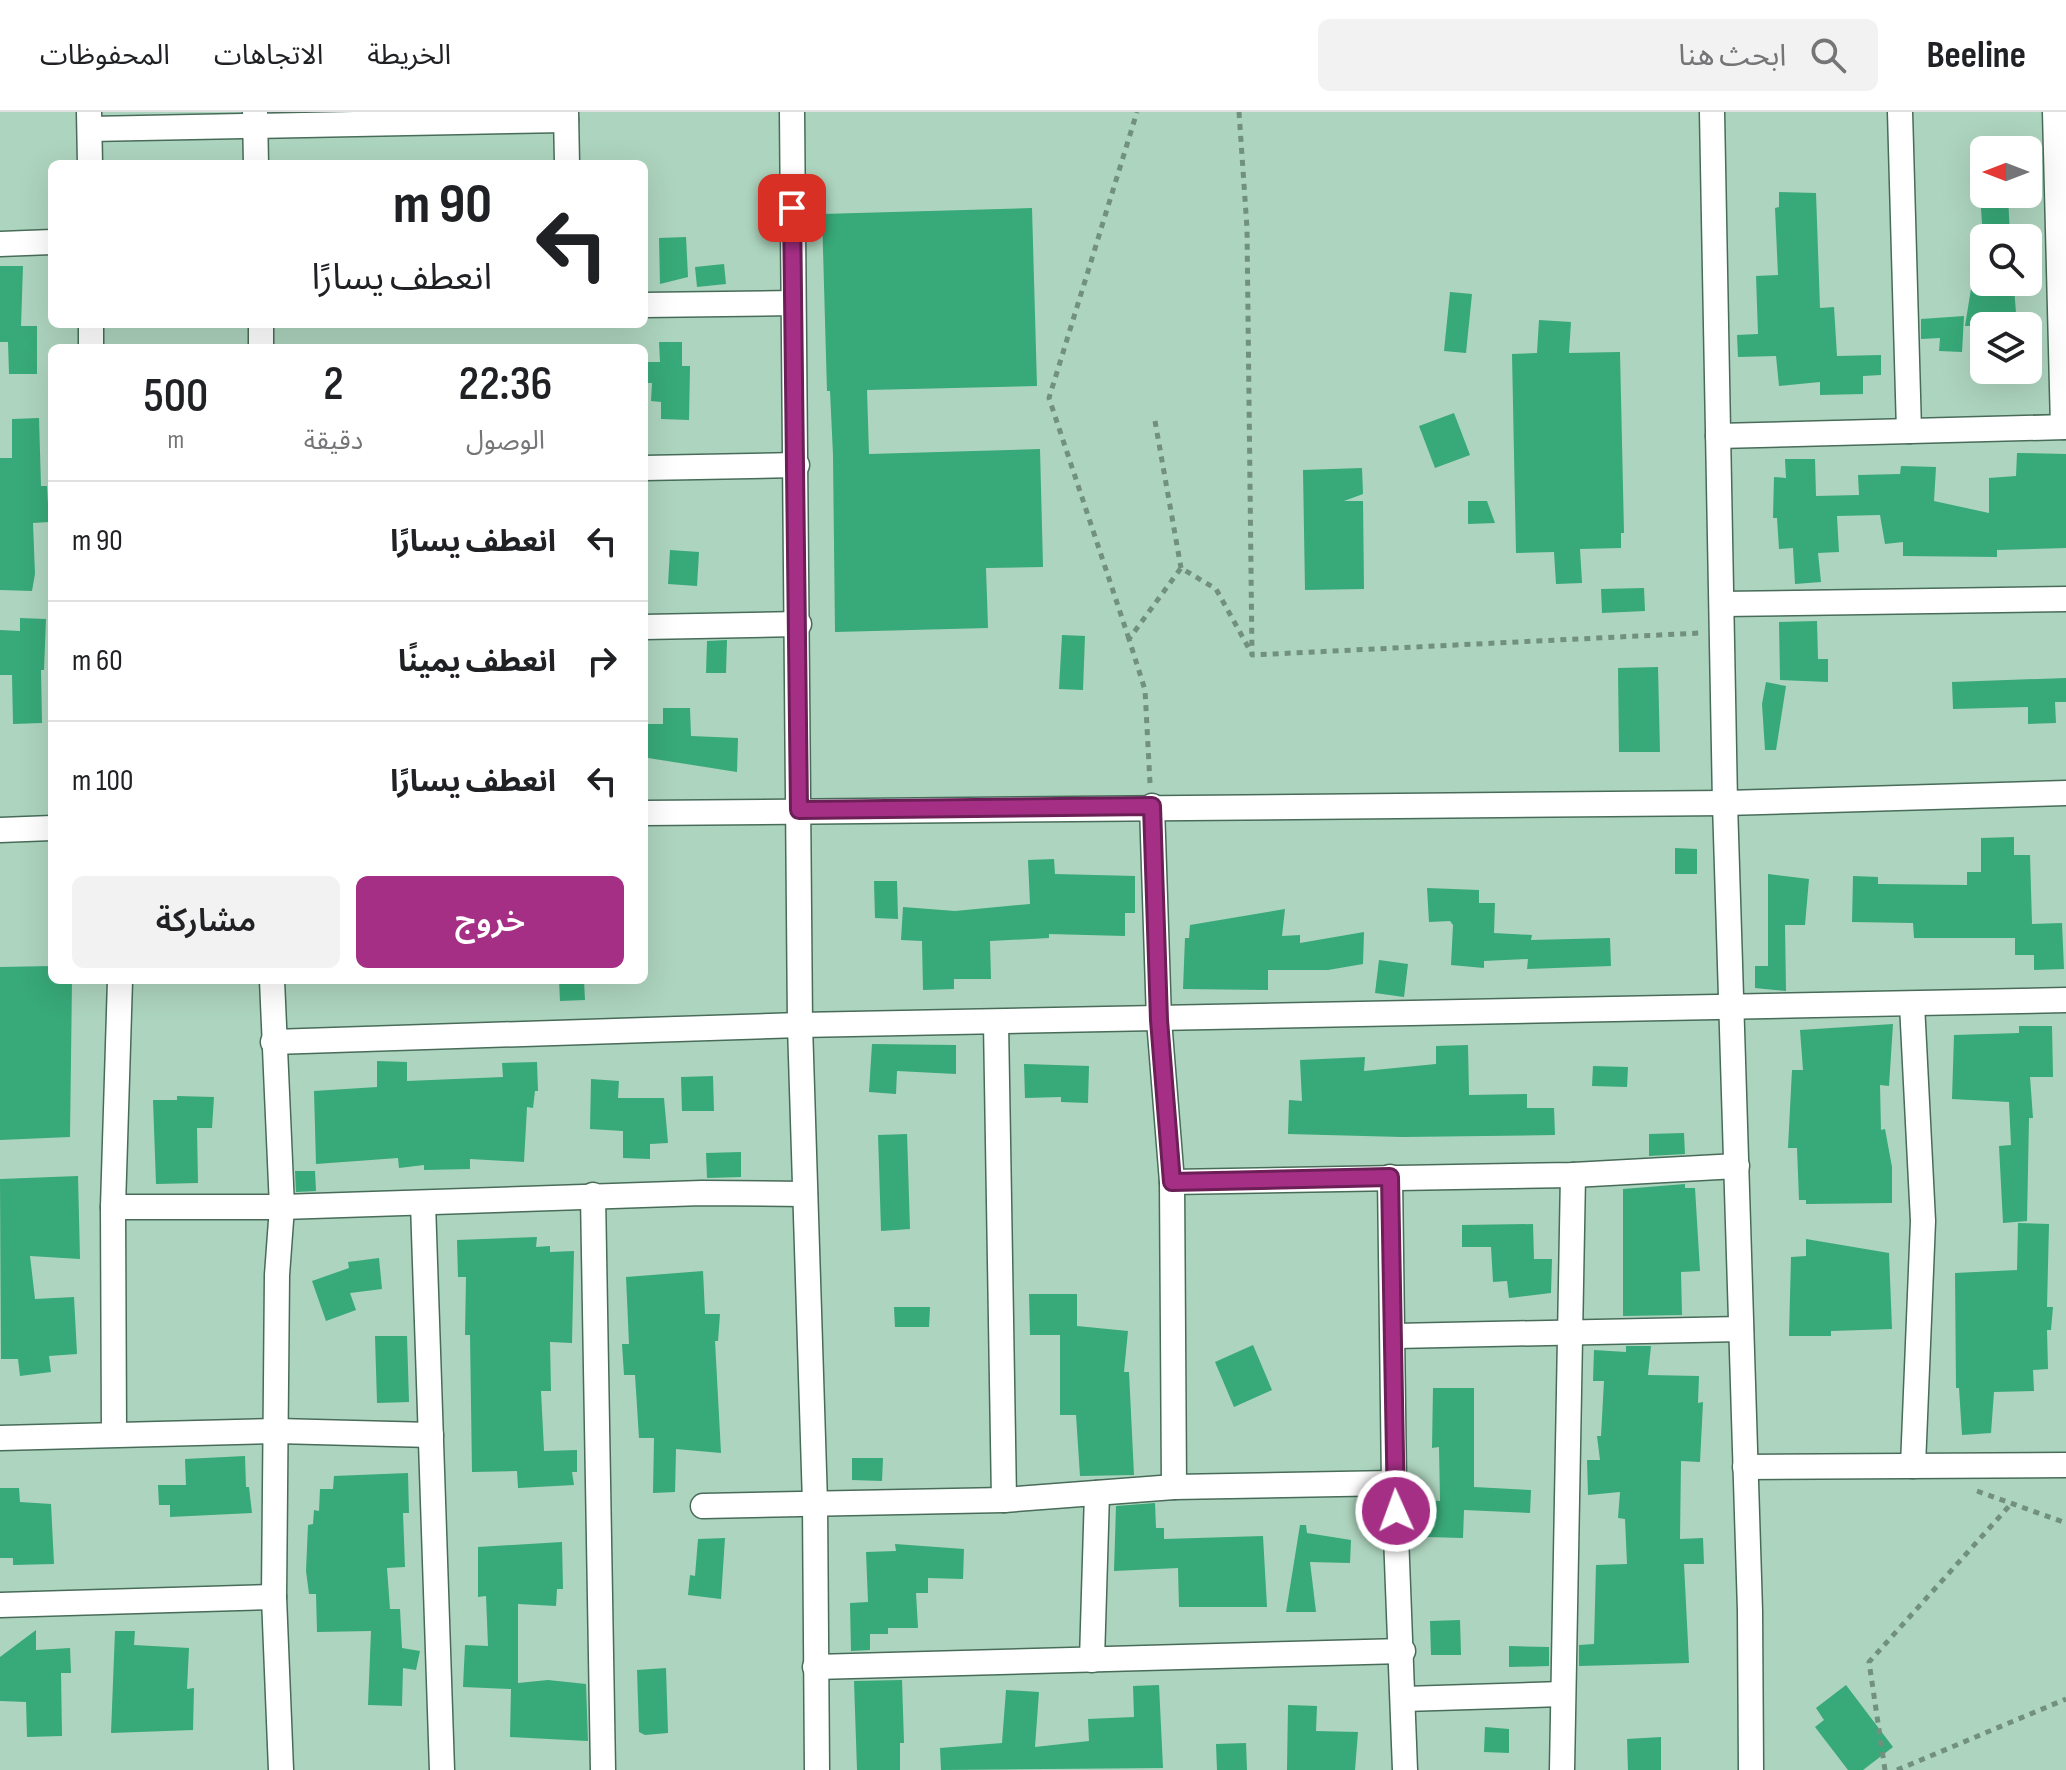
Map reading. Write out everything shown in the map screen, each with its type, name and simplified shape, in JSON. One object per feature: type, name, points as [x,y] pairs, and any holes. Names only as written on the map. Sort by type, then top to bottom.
[{"type":"street","points":[[792,112],[799,624],[800,1025],[815,1503],[817,1770]]},
{"type":"street","points":[[1712,112],[1725,803],[1751,1770]]},
{"type":"street","points":[[1900,112],[1909,431]]},
{"type":"street","points":[[1718,436],[2064,427],[2061,199],[2055,112]]},
{"type":"street","points":[[90,160],[90,121],[566,116],[567,160]]},
{"type":"street","points":[[256,119],[256,160]]},
{"type":"street","points":[[0,244],[48,242]]},
{"type":"street","points":[[648,305],[793,303]]},
{"type":"street","points":[[648,468],[797,465]]},
{"type":"street","points":[[1722,604],[2066,599]]},
{"type":"street","points":[[648,627],[799,624]]},
{"type":"street","points":[[648,813],[1725,803],[2066,793]]},
{"type":"street","points":[[1152,806],[1159,1020],[1172,1182],[1174,1487]]},
{"type":"street","points":[[0,830],[48,828]]},
{"type":"street","points":[[114,1434],[113,1207],[120,984]]},
{"type":"street","points":[[272,984],[282,1207],[277,1275],[274,1597],[281,1770]]},
{"type":"street","points":[[273,1042],[800,1025],[2066,1000]]},
{"type":"street","points":[[1912,1004],[1923,1221],[1913,1466]]},
{"type":"street","points":[[996,1022],[1004,1500]]},
{"type":"street","points":[[1172,1182],[1573,1175],[1737,1166]]},
{"type":"street","points":[[1562,1770],[1573,1175]]},
{"type":"street","points":[[1390,1177],[1395,1336],[1394,1483],[1403,1651],[1405,1770]]},
{"type":"street","points":[[113,1207],[282,1207],[593,1195],[805,1194]]},
{"type":"street","points":[[593,1195],[603,1770]]},
{"type":"street","points":[[423,1203],[442,1770]]},
{"type":"street","points":[[1395,1336],[1741,1329]]},
{"type":"street","points":[[0,1438],[277,1431],[431,1435]]},
{"type":"street","points":[[1745,1467],[2066,1465]]},
{"type":"street","points":[[703,1506],[1004,1500],[1174,1487],[1394,1483]]},
{"type":"street","points":[[1092,1660],[1097,1493]]},
{"type":"street","points":[[0,1605],[274,1597]]},
{"type":"street","points":[[815,1667],[1403,1651]]},
{"type":"street","points":[[1404,1699],[1562,1694]]},
{"type":"path","points":[[1137,112],[1049,398],[1145,690],[1152,806]]},
{"type":"path","points":[[1239,112],[1248,259],[1252,655]]},
{"type":"path","points":[[1129,639],[1181,568],[1155,421]]},
{"type":"path","points":[[1181,568],[1216,589],[1252,655]]},
{"type":"path","points":[[1252,655],[1722,632]]},
{"type":"path","points":[[1969,1487],[2066,1523]]},
{"type":"path","points":[[1885,1770],[1869,1662],[2011,1504]]},
{"type":"path","points":[[1897,1770],[2066,1699]]},
{"type":"building","points":[[1779,192],[1816,193],[1820,308],[1834,307],[1837,356],[1881,355],[1881,375],[1863,376],[1863,394],[1820,395],[1820,382],[1779,386],[1776,356],[1738,357],[1737,335],[1758,334],[1756,276],[1778,275],[1775,208],[1779,207]]},
{"type":"building","points":[[1032,208],[1037,386],[867,390],[869,454],[1040,449],[1043,567],[986,568],[988,628],[835,632],[833,455],[830,391],[827,391],[822,214]]},
{"type":"building","points":[[1981,208],[2009,208],[2009,224],[1982,224]]},
{"type":"building","points":[[686,237],[688,277],[660,284],[659,238]]},
{"type":"building","points":[[724,264],[726,284],[697,287],[695,267]]},
{"type":"building","points":[[0,266],[23,266],[21,326],[37,326],[37,374],[9,374],[8,342],[0,342]]},
{"type":"building","points":[[1450,292],[1472,294],[1466,353],[1444,351]]},
{"type":"building","points":[[1970,295],[2015,296],[2016,312],[1970,312],[1970,326],[1965,326]]},
{"type":"building","points":[[1964,316],[1962,352],[1939,351],[1940,338],[1921,339],[1921,319]]},
{"type":"building","points":[[1539,320],[1571,322],[1569,353],[1620,352],[1624,533],[1621,533],[1621,548],[1580,549],[1582,583],[1556,584],[1554,552],[1516,553],[1512,354],[1537,353]]},
{"type":"building","points":[[659,342],[682,342],[682,366],[690,366],[689,420],[661,419],[661,402],[651,401],[648,362],[660,362]]},
{"type":"building","points":[[1454,413],[1470,455],[1435,468],[1419,426]]},
{"type":"building","points":[[39,418],[41,486],[47,486],[48,522],[33,523],[35,574],[32,591],[0,590],[0,458],[12,458],[12,419]]},
{"type":"building","points":[[2017,453],[2066,454],[2066,548],[1997,550],[1997,557],[1903,556],[1903,542],[1885,544],[1880,515],[1837,516],[1839,552],[1818,553],[1821,582],[1795,584],[1793,548],[1779,549],[1777,518],[1773,518],[1774,477],[1786,478],[1785,459],[1815,459],[1816,496],[1859,495],[1858,475],[1900,474],[1901,466],[1936,467],[1934,501],[1989,513],[1989,478],[2016,476]]},
{"type":"building","points":[[1362,468],[1363,494],[1344,501],[1363,501],[1364,589],[1305,590],[1303,470]]},
{"type":"building","points":[[1468,501],[1487,501],[1495,523],[1468,524]]},
{"type":"building","points":[[670,550],[699,552],[697,586],[668,584]]},
{"type":"building","points":[[1644,588],[1645,611],[1602,613],[1601,589]]},
{"type":"building","points":[[20,618],[46,619],[44,670],[41,670],[42,723],[13,724],[12,675],[0,675],[0,630],[20,631]]},
{"type":"building","points":[[1817,621],[1818,659],[1828,659],[1828,682],[1780,680],[1779,622]]},
{"type":"building","points":[[1062,635],[1085,636],[1083,690],[1059,689]]},
{"type":"building","points":[[727,640],[726,673],[706,673],[707,641]]},
{"type":"building","points":[[1658,667],[1660,752],[1619,752],[1618,668]]},
{"type":"building","points":[[2066,678],[2066,702],[2055,702],[2056,723],[2028,724],[2028,707],[1953,709],[1952,682]]},
{"type":"building","points":[[1766,682],[1786,686],[1776,750],[1765,750],[1762,704]]},
{"type":"building","points":[[663,708],[690,708],[691,736],[738,738],[737,772],[648,758],[648,724],[663,724]]},
{"type":"building","points":[[2014,837],[2014,855],[2030,855],[2032,924],[2062,923],[2064,969],[2034,970],[2034,955],[2015,955],[2015,938],[1914,938],[1913,923],[1852,922],[1853,876],[1878,877],[1878,884],[1967,885],[1967,872],[1981,872],[1981,838]]},
{"type":"building","points":[[1675,848],[1697,849],[1697,874],[1675,874]]},
{"type":"building","points":[[1054,859],[1055,874],[1135,876],[1135,913],[1125,913],[1125,936],[1049,934],[1049,938],[990,941],[991,979],[954,979],[954,989],[923,990],[922,941],[901,940],[903,907],[955,911],[1030,904],[1028,860]]},
{"type":"building","points":[[1768,874],[1809,879],[1805,925],[1785,925],[1786,991],[1755,988],[1755,966],[1768,966]]},
{"type":"building","points":[[874,881],[897,881],[898,919],[875,918]]},
{"type":"building","points":[[1427,888],[1479,890],[1479,903],[1495,903],[1494,933],[1532,935],[1531,940],[1610,938],[1611,966],[1527,969],[1528,959],[1484,961],[1484,968],[1451,965],[1453,925],[1450,921],[1429,922]]},
{"type":"building","points":[[1285,909],[1282,936],[1300,935],[1300,943],[1364,932],[1363,964],[1328,970],[1268,970],[1268,990],[1183,989],[1185,938],[1189,938],[1190,925]]},
{"type":"building","points":[[1379,960],[1408,964],[1404,997],[1375,993]]},
{"type":"building","points":[[48,966],[48,984],[72,984],[70,1137],[0,1140],[0,967]]},
{"type":"building","points":[[559,984],[584,984],[585,1000],[560,1001]]},
{"type":"building","points":[[1893,1024],[1889,1086],[1880,1085],[1881,1130],[1885,1129],[1892,1167],[1892,1203],[1806,1204],[1806,1200],[1799,1200],[1797,1148],[1788,1148],[1792,1070],[1803,1070],[1800,1030]]},
{"type":"building","points":[[2019,1026],[2052,1026],[2053,1077],[2030,1077],[2033,1118],[2029,1118],[2027,1221],[2003,1223],[1999,1146],[2011,1145],[2009,1102],[1952,1099],[1954,1035],[2019,1033]]},
{"type":"building","points":[[872,1044],[956,1045],[956,1074],[897,1071],[896,1094],[869,1092]]},
{"type":"building","points":[[1468,1045],[1469,1095],[1527,1094],[1527,1108],[1554,1108],[1555,1135],[1402,1137],[1288,1134],[1289,1100],[1302,1101],[1300,1060],[1365,1057],[1364,1071],[1436,1064],[1436,1046]]},
{"type":"building","points":[[377,1061],[407,1062],[407,1081],[503,1077],[502,1063],[537,1062],[538,1091],[535,1091],[533,1108],[527,1107],[524,1162],[470,1159],[470,1169],[424,1170],[424,1165],[399,1168],[398,1158],[316,1164],[314,1091],[377,1087]]},
{"type":"building","points":[[1024,1064],[1089,1066],[1088,1103],[1061,1102],[1061,1097],[1025,1098]]},
{"type":"building","points":[[1593,1066],[1628,1067],[1627,1087],[1592,1086]]},
{"type":"building","points":[[713,1076],[714,1111],[682,1111],[681,1077]]},
{"type":"building","points":[[591,1079],[619,1081],[618,1098],[664,1098],[668,1143],[650,1144],[650,1159],[623,1158],[623,1131],[590,1129]]},
{"type":"building","points":[[177,1096],[214,1097],[212,1128],[197,1128],[198,1183],[156,1184],[153,1100],[177,1100]]},
{"type":"building","points":[[1684,1133],[1685,1154],[1649,1156],[1649,1134]]},
{"type":"building","points":[[907,1134],[910,1229],[881,1231],[878,1135]]},
{"type":"building","points":[[741,1152],[741,1177],[707,1178],[706,1153]]},
{"type":"building","points":[[295,1171],[315,1171],[316,1191],[296,1192]]},
{"type":"building","points":[[78,1176],[80,1259],[30,1256],[35,1299],[74,1297],[77,1354],[49,1356],[51,1372],[20,1376],[18,1359],[1,1359],[0,1179]]},
{"type":"building","points":[[1685,1184],[1685,1188],[1695,1188],[1700,1271],[1681,1272],[1682,1315],[1623,1316],[1623,1189]]},
{"type":"building","points":[[2018,1223],[2049,1224],[2047,1307],[2053,1307],[2051,1330],[2047,1330],[2048,1369],[2033,1370],[2034,1391],[1994,1392],[1991,1433],[1962,1435],[1959,1388],[1956,1388],[1955,1273],[2017,1270]]},
{"type":"building","points":[[1533,1224],[1534,1259],[1552,1259],[1551,1293],[1509,1298],[1507,1281],[1493,1282],[1491,1247],[1462,1247],[1462,1225]]},
{"type":"building","points":[[537,1237],[536,1247],[550,1246],[550,1252],[574,1251],[572,1343],[550,1342],[551,1391],[541,1391],[544,1451],[577,1450],[577,1472],[572,1472],[574,1485],[518,1488],[517,1471],[472,1472],[470,1335],[465,1335],[466,1277],[458,1277],[457,1240]]},
{"type":"building","points":[[1806,1239],[1889,1253],[1892,1329],[1831,1331],[1831,1336],[1789,1336],[1791,1257],[1806,1256]]},
{"type":"building","points":[[379,1258],[382,1289],[350,1293],[356,1310],[326,1321],[312,1281],[349,1268],[348,1262]]},
{"type":"building","points":[[703,1271],[705,1314],[720,1314],[718,1341],[715,1341],[721,1453],[676,1449],[675,1492],[653,1493],[654,1438],[639,1438],[635,1375],[624,1375],[622,1344],[629,1344],[626,1277]]},
{"type":"building","points":[[1029,1294],[1077,1294],[1077,1326],[1128,1331],[1124,1372],[1129,1372],[1134,1475],[1080,1476],[1076,1415],[1060,1415],[1060,1335],[1030,1335]]},
{"type":"building","points":[[894,1307],[930,1307],[929,1327],[895,1327]]},
{"type":"building","points":[[375,1336],[407,1336],[409,1402],[377,1403]]},
{"type":"building","points":[[1253,1345],[1272,1390],[1234,1407],[1215,1362]]},
{"type":"building","points":[[1626,1346],[1651,1346],[1648,1375],[1699,1376],[1698,1403],[1703,1402],[1700,1462],[1681,1461],[1680,1539],[1703,1538],[1704,1564],[1684,1564],[1689,1663],[1579,1666],[1579,1645],[1594,1644],[1596,1565],[1627,1564],[1625,1519],[1618,1518],[1620,1492],[1588,1495],[1587,1460],[1600,1460],[1597,1436],[1601,1436],[1604,1381],[1593,1381],[1594,1350],[1626,1352]]},
{"type":"building","points":[[1433,1388],[1474,1388],[1474,1487],[1531,1490],[1530,1513],[1464,1510],[1463,1538],[1425,1537],[1426,1500],[1440,1501],[1439,1447],[1432,1448]]},
{"type":"building","points":[[245,1456],[246,1487],[249,1487],[252,1513],[170,1517],[170,1505],[159,1505],[158,1485],[186,1485],[185,1459]]},
{"type":"building","points":[[852,1458],[883,1458],[882,1481],[852,1480]]},
{"type":"building","points":[[408,1473],[409,1513],[403,1513],[405,1567],[387,1568],[390,1609],[400,1609],[402,1648],[420,1651],[416,1670],[403,1668],[402,1706],[368,1705],[371,1631],[317,1632],[316,1594],[309,1594],[306,1571],[308,1525],[313,1524],[314,1510],[319,1511],[320,1489],[333,1489],[334,1476]]},
{"type":"building","points":[[0,1488],[19,1488],[20,1502],[51,1504],[54,1564],[13,1565],[13,1558],[0,1558]]},
{"type":"building","points":[[1155,1503],[1156,1528],[1164,1528],[1164,1539],[1263,1536],[1267,1607],[1179,1607],[1178,1568],[1114,1571],[1116,1506]]},
{"type":"building","points":[[1300,1525],[1306,1525],[1307,1533],[1351,1540],[1350,1563],[1310,1562],[1316,1612],[1286,1612]]},
{"type":"building","points":[[725,1538],[721,1599],[688,1595],[690,1575],[695,1576],[698,1539]]},
{"type":"building","points":[[562,1542],[563,1589],[557,1589],[556,1606],[518,1604],[518,1683],[548,1680],[586,1684],[588,1741],[510,1737],[511,1689],[463,1687],[465,1645],[488,1646],[486,1596],[478,1597],[478,1547]]},
{"type":"building","points":[[895,1544],[964,1549],[963,1579],[928,1578],[928,1593],[916,1593],[918,1628],[888,1628],[888,1634],[870,1634],[870,1650],[851,1651],[850,1603],[868,1602],[866,1552],[896,1551]]},
{"type":"building","points":[[1460,1620],[1461,1655],[1431,1655],[1430,1621]]},
{"type":"building","points":[[36,1630],[36,1650],[70,1648],[71,1673],[61,1673],[62,1736],[27,1737],[26,1702],[0,1701],[0,1657]]},
{"type":"building","points":[[115,1631],[135,1631],[134,1645],[189,1648],[187,1689],[194,1688],[193,1730],[111,1733]]},
{"type":"building","points":[[1509,1646],[1549,1647],[1549,1666],[1509,1667]]},
{"type":"building","points":[[666,1668],[668,1733],[645,1735],[639,1732],[637,1670]]},
{"type":"building","points":[[902,1680],[904,1743],[900,1743],[900,1770],[857,1770],[854,1681]]},
{"type":"building","points":[[1159,1685],[1163,1768],[941,1770],[940,1748],[1002,1743],[1006,1690],[1039,1692],[1035,1747],[1089,1741],[1088,1719],[1134,1717],[1133,1686]]},
{"type":"building","points":[[1846,1685],[1893,1747],[1863,1770],[1848,1770],[1815,1727],[1824,1720],[1816,1708]]},
{"type":"building","points":[[1288,1705],[1317,1706],[1316,1731],[1358,1732],[1355,1770],[1287,1770]]},
{"type":"building","points":[[1485,1727],[1509,1729],[1509,1753],[1484,1752]]},
{"type":"building","points":[[1661,1737],[1661,1770],[1628,1770],[1627,1739]]},
{"type":"building","points":[[1246,1743],[1247,1770],[1217,1770],[1216,1744]]},
{"type":"route","points":[[792,208],[799,810],[1152,806],[1159,1020],[1172,1182],[1390,1177],[1396,1511]]}]
